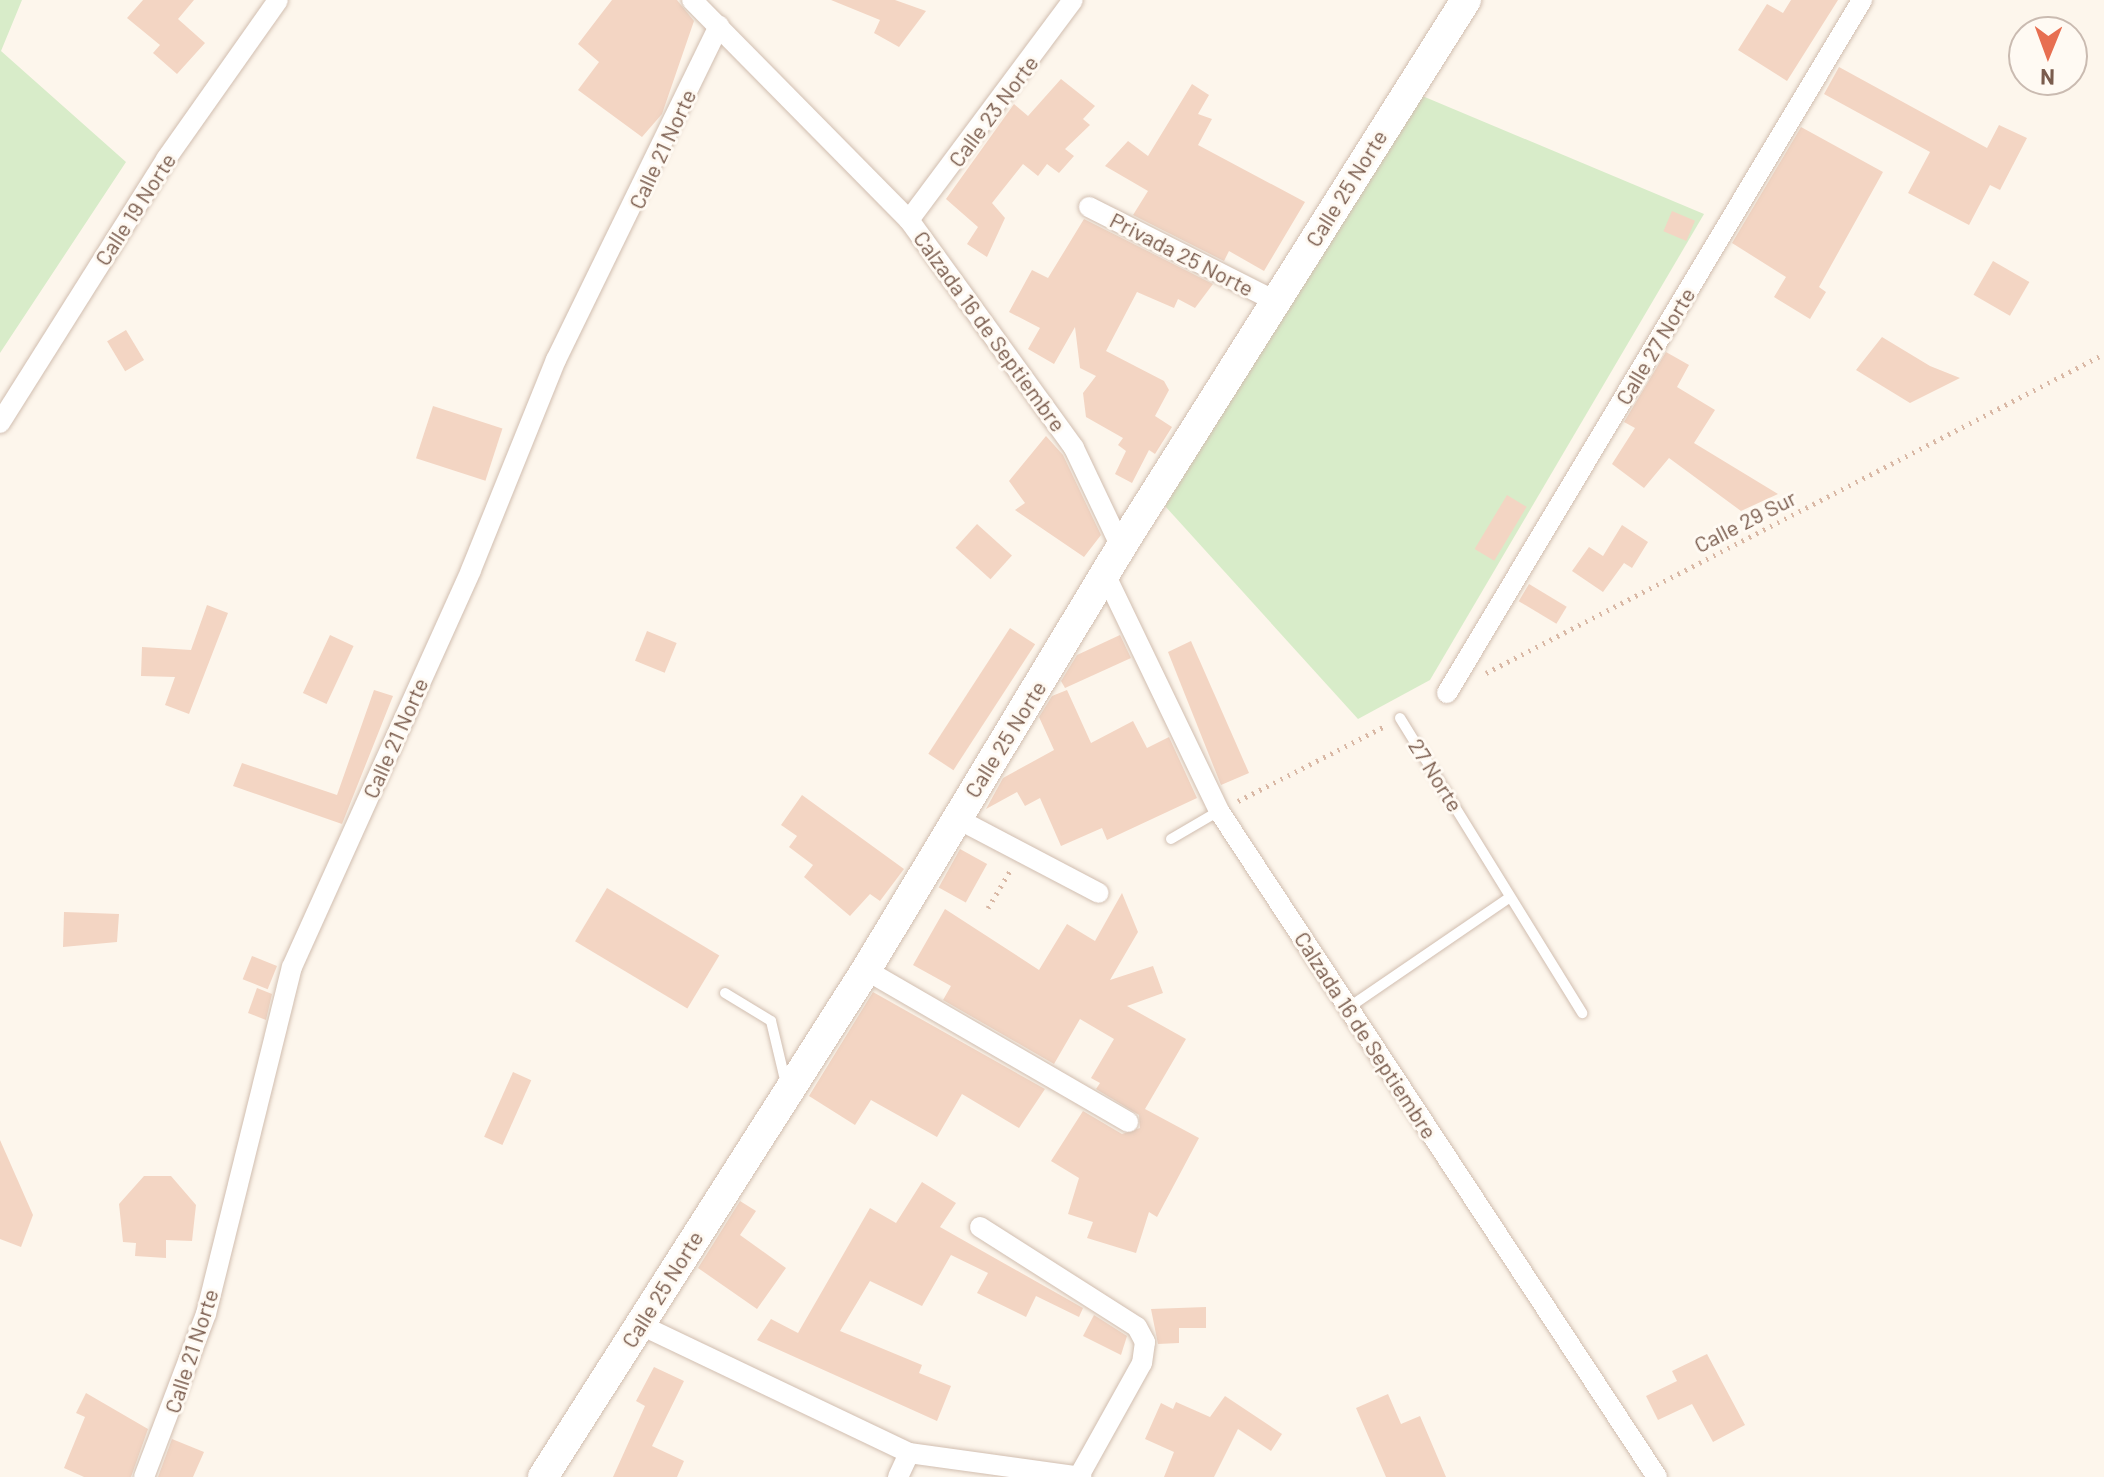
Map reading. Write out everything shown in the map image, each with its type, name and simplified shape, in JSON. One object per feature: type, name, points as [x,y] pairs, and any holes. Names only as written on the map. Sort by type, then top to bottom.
[{"type":"street","name":"Calle 19 Norte","points":[[0,423],[166,159],[278,0]]},
{"type":"street","name":"Calzada 16 de Septiembre","points":[[692,0],[909,220],[1074,448],[1121,547]]},
{"type":"street","name":"Calle 23 Norte","points":[[909,220],[1073,0]]},
{"type":"street","name":"Calle 25 Norte","points":[[543,1477],[641,1325],[787,1086],[866,970],[1121,547],[1466,0]]},
{"type":"street","name":"Calle 27 Norte","points":[[1447,693],[1862,0]]},
{"type":"street","name":"Calle 21 Norte","points":[[144,1477],[206,1314],[292,967],[471,570],[556,360],[719,26]]},
{"type":"street","name":"Privada 25 Norte","points":[[1089,207],[1275,301]]},
{"type":"street","name":"Calzada 16 de Septiembre","points":[[1106,576],[1219,811],[1657,1477]]},
{"type":"street","points":[[956,818],[1019,855],[1099,893]]},
{"type":"street","points":[[866,970],[1128,1122]]},
{"type":"street","points":[[641,1325],[909,1453],[1080,1476],[1142,1363],[1145,1342],[1137,1327],[980,1227]]},
{"type":"street","points":[[898,1477],[909,1453]]},
{"type":"lane","name":"27 Norte","points":[[1400,718],[1582,1013]]},
{"type":"lane","points":[[1171,839],[1219,811]]},
{"type":"lane","points":[[1348,1008],[1510,897]]},
{"type":"lane","points":[[725,993],[771,1021],[787,1086]]},
{"type":"path","name":"Calle 29 Sur","points":[[1447,693],[2104,354]]},
{"type":"path","name":"27 Norte","points":[[1219,811],[1400,718]]},
{"type":"path","points":[[988,908],[1019,855]]},
{"type":"green space","points":[[0,0],[22,0],[1,51],[126,162],[0,353]]},
{"type":"green space","points":[[1420,95],[1704,214],[1430,680],[1358,719],[1165,506]]},
{"type":"building","points":[[143,0],[194,0],[178,19],[205,43],[177,74],[153,53],[160,45],[127,18]]},
{"type":"building","points":[[612,0],[677,0],[694,21],[662,114],[642,137],[578,90],[599,62],[578,44]]},
{"type":"building","points":[[831,0],[895,0],[926,11],[899,47],[874,33],[880,20]]},
{"type":"building","points":[[1791,0],[1838,0],[1787,81],[1738,50],[1767,4],[1783,13]]},
{"type":"building","points":[[1839,67],[1987,148],[1999,125],[2027,138],[2000,190],[1990,185],[1969,225],[1908,193],[1930,152],[1824,94]]},
{"type":"building","points":[[1061,79],[1095,106],[1083,119],[1090,125],[1065,149],[1074,156],[1059,173],[1047,164],[1038,176],[1023,164],[992,203],[1005,218],[987,257],[967,244],[978,227],[946,199],[1014,104],[1028,116]]},
{"type":"building","points":[[1192,84],[1209,95],[1198,114],[1212,119],[1198,145],[1305,202],[1264,271],[1229,251],[1224,261],[1133,215],[1148,191],[1105,166],[1128,141],[1148,156]]},
{"type":"building","points":[[1801,127],[1883,172],[1819,287],[1826,292],[1810,319],[1774,297],[1786,277],[1732,243]]},
{"type":"building","points":[[1672,211],[1695,221],[1686,241],[1663,231]]},
{"type":"building","points":[[1084,219],[1213,284],[1195,308],[1178,299],[1174,308],[1137,292],[1106,351],[1164,381],[1169,390],[1155,416],[1172,427],[1155,454],[1149,450],[1132,483],[1115,474],[1126,451],[1118,445],[1123,438],[1086,417],[1083,393],[1096,376],[1080,368],[1075,327],[1054,364],[1028,349],[1040,328],[1009,312],[1032,270],[1048,278]]},
{"type":"building","points":[[1993,261],[2029,282],[2010,316],[1974,295]]},
{"type":"building","points":[[126,330],[144,360],[125,371],[107,341]]},
{"type":"building","points":[[1882,337],[1930,366],[1960,378],[1910,403],[1856,370]]},
{"type":"building","points":[[1666,352],[1689,365],[1677,387],[1715,410],[1694,443],[1778,494],[1741,511],[1669,458],[1644,488],[1612,464],[1635,428],[1624,422]]},
{"type":"building","points":[[433,406],[502,429],[485,481],[416,458]]},
{"type":"building","points":[[1046,436],[1063,455],[1101,535],[1084,557],[1015,510],[1025,503],[1009,481]]},
{"type":"building","points":[[1507,495],[1527,507],[1494,561],[1475,549]]},
{"type":"building","points":[[977,524],[1012,555],[991,579],[956,548]]},
{"type":"building","points":[[1622,525],[1648,542],[1632,568],[1624,563],[1603,592],[1572,571],[1589,547],[1603,556]]},
{"type":"building","points":[[1529,584],[1567,607],[1556,624],[1519,601]]},
{"type":"building","points":[[207,605],[228,613],[189,714],[165,705],[175,677],[141,676],[142,647],[191,650]]},
{"type":"building","points":[[1010,628],[1035,644],[953,770],[928,754]]},
{"type":"building","points":[[647,631],[677,643],[665,673],[635,661]]},
{"type":"building","points":[[330,635],[354,646],[327,704],[303,693]]},
{"type":"building","points":[[1120,635],[1131,658],[1065,688],[1061,681],[1077,655]]},
{"type":"building","points":[[1191,641],[1249,773],[1221,785],[1168,652]]},
{"type":"building","points":[[374,690],[393,696],[342,824],[233,786],[242,763],[337,795]]},
{"type":"building","points":[[1067,690],[1091,743],[1133,721],[1147,748],[1169,737],[1197,798],[1107,840],[1102,828],[1061,846],[1040,798],[1025,806],[1017,792],[986,809],[1003,778],[1054,750],[1039,717],[1052,696]]},
{"type":"building","points":[[802,795],[904,869],[880,901],[870,894],[850,916],[804,877],[813,865],[789,847],[797,836],[781,825]]},
{"type":"building","points":[[960,849],[987,864],[966,903],[939,887]]},
{"type":"building","points":[[607,888],[719,955],[687,1009],[575,941]]},
{"type":"building","points":[[1122,893],[1138,932],[1110,980],[1153,966],[1163,993],[1127,1006],[1186,1039],[1145,1109],[1199,1138],[1157,1217],[1149,1212],[1136,1253],[1087,1238],[1093,1222],[1068,1214],[1079,1178],[1051,1161],[1083,1111],[1122,1134],[1140,1128],[1139,1115],[1096,1089],[1100,1083],[1091,1078],[1114,1039],[1080,1019],[1054,1064],[943,1000],[951,986],[913,965],[945,909],[1039,970],[1067,924],[1095,941]]},
{"type":"building","points":[[64,912],[119,914],[117,942],[63,947]]},
{"type":"building","points":[[252,956],[277,966],[268,989],[243,979]]},
{"type":"building","points":[[257,988],[272,994],[266,1020],[248,1013]]},
{"type":"building","points":[[873,992],[1045,1089],[1019,1128],[962,1094],[937,1137],[871,1100],[855,1125],[809,1096]]},
{"type":"building","points":[[513,1072],[531,1080],[502,1145],[484,1137]]},
{"type":"building","points":[[0,1140],[33,1215],[21,1247],[0,1239]]},
{"type":"building","points":[[144,1176],[171,1176],[196,1205],[192,1241],[166,1240],[166,1258],[135,1256],[136,1243],[123,1242],[119,1204]]},
{"type":"building","points":[[922,1182],[956,1203],[940,1227],[1083,1308],[1079,1317],[1036,1296],[1026,1317],[977,1293],[988,1273],[951,1255],[922,1306],[870,1281],[840,1331],[922,1365],[919,1373],[951,1386],[937,1421],[757,1340],[771,1319],[798,1333],[870,1208],[896,1223]]},
{"type":"building","points":[[740,1201],[756,1211],[740,1235],[786,1268],[757,1309],[698,1268]]},
{"type":"building","points":[[1206,1307],[1206,1328],[1179,1328],[1179,1343],[1158,1344],[1151,1309]]},
{"type":"building","points":[[1094,1315],[1127,1336],[1121,1355],[1083,1336]]},
{"type":"building","points":[[1707,1354],[1745,1425],[1713,1442],[1692,1404],[1658,1420],[1646,1396],[1677,1381],[1672,1371]]},
{"type":"building","points":[[654,1367],[684,1381],[652,1446],[684,1461],[677,1477],[613,1477],[645,1406],[636,1401]]},
{"type":"building","points":[[86,1393],[148,1429],[131,1477],[84,1477],[64,1468],[85,1417],[76,1413]]},
{"type":"building","points":[[1388,1394],[1401,1424],[1420,1416],[1446,1477],[1386,1477],[1356,1408]]},
{"type":"building","points":[[1225,1396],[1282,1434],[1271,1451],[1238,1429],[1214,1477],[1164,1477],[1174,1452],[1145,1439],[1161,1403],[1173,1409],[1176,1402],[1210,1417]]},
{"type":"building","points":[[172,1439],[204,1452],[193,1477],[158,1477]]}]
